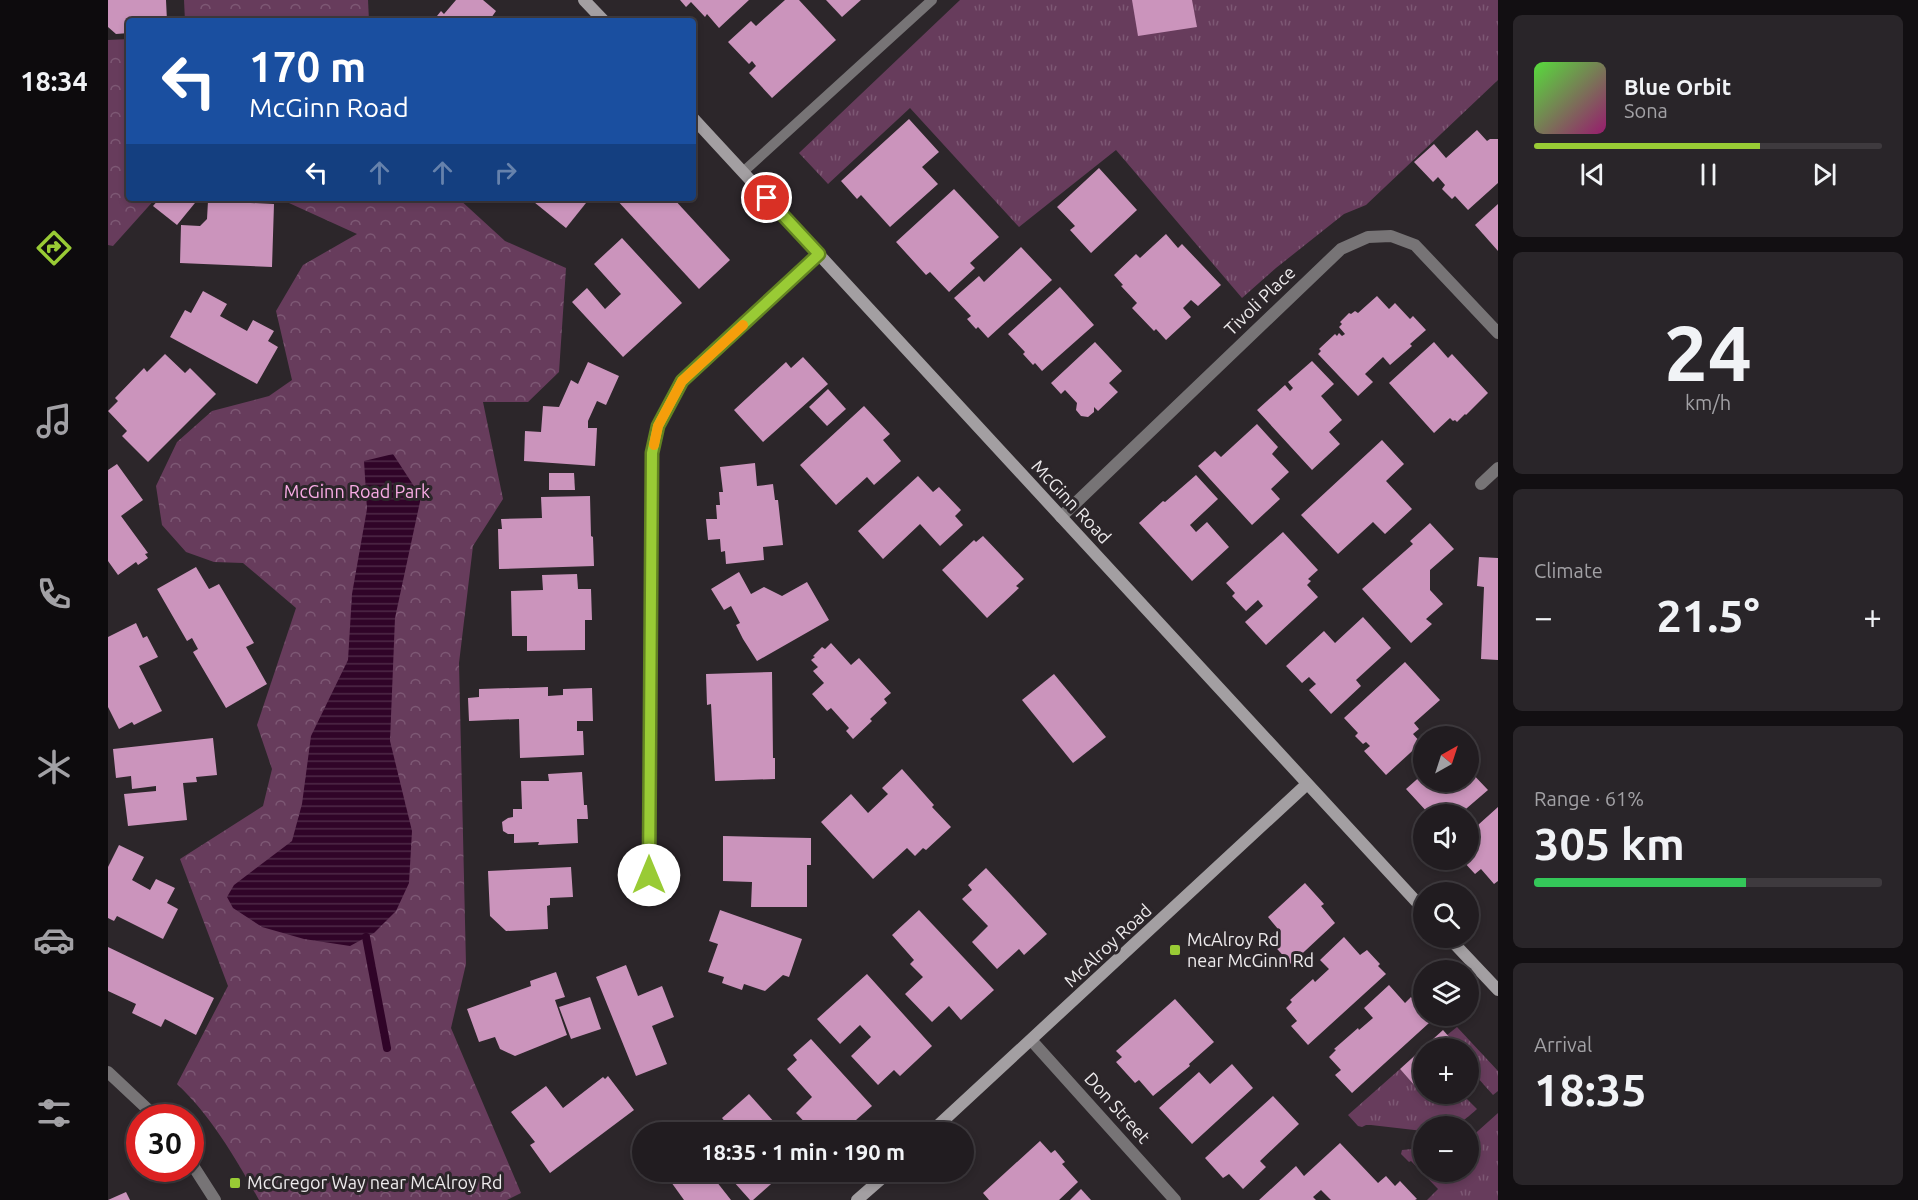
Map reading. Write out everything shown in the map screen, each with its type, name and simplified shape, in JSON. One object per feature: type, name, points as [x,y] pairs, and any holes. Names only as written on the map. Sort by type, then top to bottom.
[{"type":"street","points":[[584,0],[601,18]]},
{"type":"street","name":"McGinn Road","points":[[696,121],[1413,898]]},
{"type":"street","name":"Tivoli Place","points":[[1061,517],[1341,249],[1368,237],[1391,236],[1415,245],[1498,333]]},
{"type":"street","points":[[649,875],[652,453],[658,426],[682,381],[819,254]]},
{"type":"street","points":[[1482,484],[1498,468]]},
{"type":"street","name":"McAlroy Road","points":[[943,1122],[1307,784]]},
{"type":"street","points":[[1458,948],[1498,990]]},
{"type":"street","name":"Don Street","points":[[1032,1041],[1175,1200]]},
{"type":"street","points":[[108,1072],[142,1104]]},
{"type":"street","points":[[203,1182],[214,1200]]},
{"type":"street","points":[[857,1200],[878,1182]]},
{"type":"lane","points":[[743,172],[932,0]]},
{"type":"green space","points":[[184,0],[368,0],[369,18],[185,18]]},
{"type":"green space","points":[[960,0],[1498,0],[1498,80],[1366,205],[1344,214],[1242,298],[1116,150],[1019,227],[910,108],[828,184],[799,153]]},
{"type":"green space","points":[[126,39],[126,201],[153,201],[113,246],[108,245],[108,40]]},
{"type":"green space","name":"McGinn Road Park","points":[[285,201],[461,201],[505,241],[566,268],[559,372],[528,402],[483,402],[503,499],[473,546],[459,663],[466,964],[451,1028],[521,1193],[507,1200],[259,1200],[232,1154],[204,1114],[204,1104],[196,1104],[177,1084],[228,986],[180,859],[263,806],[272,769],[257,725],[296,608],[243,563],[214,562],[186,552],[162,525],[156,486],[177,442],[212,411],[269,396],[292,380],[276,311],[303,265],[357,234]]},
{"type":"green space","points":[[1457,1027],[1467,1038],[1450,1038],[1447,1035]]},
{"type":"green space","points":[[1479,1051],[1498,1071],[1498,1091],[1493,1095],[1479,1079]]},
{"type":"green space","points":[[1400,1069],[1413,1084],[1413,1104],[1472,1104],[1477,1109],[1469,1116],[1413,1116],[1413,1130],[1371,1125],[1362,1127],[1358,1126],[1348,1115]]},
{"type":"green space","points":[[1498,1113],[1498,1200],[1427,1200],[1438,1189],[1431,1182],[1479,1182],[1479,1130]]},
{"type":"green space","points":[[1413,1149],[1413,1163],[1401,1154],[1402,1150]]},
{"type":"shaded area","points":[[393,454],[421,497],[395,618],[390,741],[412,831],[409,883],[396,911],[374,933],[350,946],[304,939],[262,927],[233,908],[227,897],[234,885],[292,841],[302,804],[311,736],[348,660],[352,594],[367,509],[364,461]]},
{"type":"building","points":[[108,0],[166,0],[167,18],[126,18],[126,33],[116,34],[108,27]]},
{"type":"building","points":[[456,0],[483,0],[496,11],[491,18],[435,18],[441,11],[444,14]]},
{"type":"building","points":[[680,0],[749,0],[719,28],[707,14],[705,17],[691,2],[686,7]]},
{"type":"building","points":[[785,0],[799,0],[836,40],[772,98],[749,73],[756,66],[752,61],[749,64],[728,42],[751,21],[756,26]]},
{"type":"building","points":[[826,0],[861,0],[842,17]]},
{"type":"building","points":[[1132,0],[1192,0],[1197,27],[1138,36]]},
{"type":"building","points":[[909,119],[939,152],[922,167],[938,184],[890,227],[861,195],[857,199],[841,181]]},
{"type":"building","points":[[1477,130],[1487,141],[1498,139],[1498,183],[1468,210],[1455,196],[1452,199],[1442,189],[1445,185],[1438,177],[1433,182],[1414,162],[1434,144],[1446,158]]},
{"type":"building","points":[[1099,168],[1137,210],[1091,253],[1070,230],[1075,226],[1057,207]]},
{"type":"building","points":[[954,189],[999,237],[970,263],[975,268],[949,292],[930,272],[926,275],[896,242]]},
{"type":"building","points":[[157,201],[197,201],[177,225],[153,206]]},
{"type":"building","points":[[208,201],[274,204],[272,267],[180,263],[181,225],[200,226],[207,219]]},
{"type":"building","points":[[533,201],[588,201],[566,228]]},
{"type":"building","points":[[618,201],[676,201],[730,260],[699,289]]},
{"type":"building","points":[[1498,204],[1498,251],[1475,225]]},
{"type":"building","points":[[1166,234],[1178,248],[1182,244],[1221,285],[1198,306],[1191,300],[1183,308],[1191,317],[1166,340],[1132,308],[1137,303],[1114,275],[1136,254],[1140,258]]},
{"type":"building","points":[[622,238],[682,303],[623,357],[572,302],[587,288],[605,309],[621,294],[594,264]]},
{"type":"building","points":[[1021,247],[1052,280],[988,338],[967,319],[971,316],[954,298],[979,276],[984,282]]},
{"type":"building","points":[[1060,287],[1094,325],[1042,371],[1035,363],[1033,365],[1023,354],[1025,352],[1008,334]]},
{"type":"building","points":[[203,291],[227,304],[220,316],[247,331],[253,320],[274,331],[268,341],[278,347],[257,384],[170,337],[185,310],[191,313]]},
{"type":"building","points":[[1377,296],[1389,309],[1395,303],[1410,319],[1413,316],[1426,330],[1390,365],[1383,357],[1365,374],[1373,382],[1358,396],[1318,354],[1321,351],[1319,349],[1335,334],[1337,336],[1339,333],[1342,336],[1345,334],[1339,327],[1342,324],[1340,322],[1349,313],[1355,311],[1358,313]]},
{"type":"building","points":[[1095,342],[1122,371],[1109,383],[1118,392],[1098,411],[1094,407],[1094,412],[1088,417],[1081,416],[1076,410],[1077,403],[1065,390],[1061,394],[1051,383]]},
{"type":"building","points":[[1434,342],[1448,358],[1452,354],[1488,393],[1457,422],[1450,418],[1434,433],[1389,383]]},
{"type":"building","points":[[165,354],[185,373],[190,368],[216,394],[148,462],[122,436],[127,431],[108,411],[118,401],[115,398],[144,368],[147,372]]},
{"type":"building","points":[[803,357],[828,384],[763,442],[734,410],[786,362],[791,368]]},
{"type":"building","points":[[1312,361],[1334,384],[1321,396],[1342,420],[1329,432],[1340,444],[1312,470],[1257,410],[1285,385],[1290,391],[1293,388],[1288,382]]},
{"type":"building","points":[[588,362],[619,376],[606,405],[597,401],[588,421],[588,428],[597,428],[595,466],[524,461],[525,431],[541,432],[543,406],[559,407],[571,380],[578,384]]},
{"type":"building","points":[[828,389],[846,409],[827,426],[809,407]]},
{"type":"building","points":[[864,406],[890,434],[883,440],[901,461],[874,485],[867,477],[836,505],[800,465]]},
{"type":"building","points":[[1257,424],[1278,447],[1272,454],[1289,472],[1271,489],[1280,499],[1252,525],[1198,466],[1215,451],[1221,457]]},
{"type":"building","points":[[1382,440],[1404,464],[1386,481],[1412,509],[1385,534],[1373,522],[1338,554],[1301,515]]},
{"type":"building","points":[[755,463],[757,486],[773,484],[775,500],[778,500],[783,545],[763,547],[764,560],[726,564],[725,551],[721,552],[720,539],[708,540],[706,519],[717,519],[716,505],[720,505],[719,492],[723,492],[720,467]]},
{"type":"building","points":[[117,464],[143,500],[121,516],[148,553],[145,554],[148,558],[138,565],[136,562],[118,575],[108,561],[108,470]]},
{"type":"building","points":[[549,473],[574,473],[575,490],[549,490]]},
{"type":"building","points":[[1196,475],[1218,499],[1190,525],[1196,532],[1207,522],[1229,547],[1192,581],[1139,523]]},
{"type":"building","points":[[918,476],[933,492],[939,487],[961,510],[955,516],[963,525],[940,546],[920,524],[883,559],[858,531]]},
{"type":"building","points":[[590,496],[594,566],[499,569],[498,529],[502,529],[501,519],[542,518],[541,497]]},
{"type":"building","points":[[1430,523],[1454,549],[1430,570],[1430,590],[1443,604],[1426,619],[1432,624],[1411,643],[1362,589],[1413,544],[1410,541]]},
{"type":"building","points":[[1283,532],[1318,570],[1308,579],[1311,581],[1307,585],[1318,597],[1266,645],[1245,622],[1263,606],[1258,600],[1246,611],[1232,596],[1235,593],[1226,583]]},
{"type":"building","points":[[983,536],[1024,579],[1016,586],[1019,588],[987,618],[942,570],[974,540],[976,542]]},
{"type":"building","points":[[1479,557],[1498,558],[1498,660],[1481,659],[1484,587],[1477,586]]},
{"type":"building","points":[[196,567],[209,589],[219,584],[254,643],[246,647],[267,684],[226,708],[193,652],[198,649],[192,638],[187,641],[157,589]]},
{"type":"building","points":[[739,572],[751,594],[764,587],[782,596],[807,582],[829,620],[757,661],[736,625],[740,623],[731,606],[724,610],[711,589]]},
{"type":"building","points":[[577,574],[578,589],[591,589],[592,620],[585,620],[585,650],[527,651],[527,636],[512,636],[511,591],[543,590],[542,575]]},
{"type":"building","points":[[1363,617],[1391,648],[1356,680],[1361,686],[1331,714],[1309,690],[1316,684],[1309,677],[1302,683],[1286,666],[1324,631],[1335,643]]},
{"type":"building","points":[[136,623],[143,638],[147,636],[158,657],[139,666],[162,711],[134,725],[132,722],[119,729],[108,707],[108,637]]},
{"type":"building","points":[[831,643],[851,665],[859,658],[891,693],[884,699],[887,703],[853,739],[846,731],[849,728],[831,708],[827,711],[812,694],[824,683],[813,671],[818,667],[811,660],[822,647],[825,649]]},
{"type":"building","points":[[1405,662],[1440,700],[1414,723],[1416,726],[1413,726],[1413,750],[1386,775],[1364,751],[1370,746],[1366,742],[1363,744],[1355,736],[1358,733],[1344,718]]},
{"type":"building","points":[[772,672],[775,779],[715,781],[711,704],[707,705],[706,674]]},
{"type":"building","points":[[1054,674],[1106,737],[1073,763],[1022,700]]},
{"type":"building","points":[[548,687],[548,696],[563,695],[563,689],[592,688],[593,721],[577,721],[577,731],[583,731],[584,755],[520,758],[519,719],[469,721],[468,698],[479,697],[479,689]]},
{"type":"building","points":[[213,738],[217,775],[196,777],[197,782],[183,783],[187,820],[128,826],[124,794],[156,791],[156,786],[132,789],[131,776],[116,778],[113,749]]},
{"type":"building","points":[[902,769],[951,827],[926,850],[923,848],[915,856],[907,848],[873,879],[821,822],[851,794],[868,813],[888,794],[882,788]]},
{"type":"building","points":[[582,772],[584,805],[587,805],[588,819],[577,819],[578,843],[538,845],[539,842],[514,843],[514,834],[503,831],[502,822],[513,817],[513,809],[522,809],[521,781],[549,781],[548,774]]},
{"type":"building","points":[[1479,781],[1488,790],[1472,804],[1420,804],[1406,789],[1413,783],[1413,792],[1479,792]]},
{"type":"building","points":[[1498,807],[1498,881],[1494,884],[1481,869],[1475,874],[1471,870],[1479,870],[1479,824]]},
{"type":"building","points":[[723,836],[811,838],[811,865],[807,865],[807,907],[751,907],[752,882],[723,881]]},
{"type":"building","points":[[119,845],[144,857],[132,880],[150,890],[156,879],[175,888],[167,903],[178,909],[163,939],[117,916],[114,921],[108,918],[108,867]]},
{"type":"building","points":[[571,867],[573,897],[550,898],[550,905],[547,906],[548,929],[506,931],[490,916],[488,871]]},
{"type":"building","points":[[986,868],[1047,934],[1024,955],[1019,949],[997,969],[972,942],[988,926],[962,899],[972,890],[968,885]]},
{"type":"building","points":[[1305,883],[1324,904],[1321,906],[1335,923],[1291,964],[1267,938],[1278,929],[1268,917]]},
{"type":"building","points":[[720,910],[802,939],[789,977],[783,975],[765,991],[744,984],[742,990],[722,983],[724,977],[708,972],[718,944],[709,941]]},
{"type":"building","points":[[919,910],[994,990],[961,1020],[949,1006],[932,1022],[905,994],[923,977],[910,964],[914,960],[892,935]]},
{"type":"building","points":[[1344,937],[1360,955],[1367,950],[1386,974],[1308,1045],[1291,1026],[1297,1021],[1286,1008],[1292,1002],[1290,1000],[1313,979],[1315,982],[1329,969],[1320,960]]},
{"type":"building","points":[[108,947],[214,998],[196,1035],[165,1019],[161,1027],[132,1013],[136,1004],[108,991]]},
{"type":"building","points":[[626,965],[638,996],[662,986],[674,1017],[652,1026],[667,1064],[636,1076],[596,977]]},
{"type":"building","points":[[556,972],[565,997],[555,1000],[567,1035],[515,1056],[500,1049],[495,1037],[479,1042],[467,1009],[531,986],[530,981]]},
{"type":"building","points":[[867,974],[932,1046],[900,1076],[894,1070],[878,1085],[851,1056],[871,1037],[860,1025],[840,1044],[817,1019]]},
{"type":"building","points":[[1389,985],[1405,1003],[1411,997],[1413,999],[1413,1026],[1426,1026],[1352,1093],[1335,1075],[1341,1070],[1329,1057],[1336,1050],[1334,1049],[1373,1018],[1364,1008]]},
{"type":"building","points":[[590,997],[601,1029],[571,1039],[559,1007]]},
{"type":"building","points":[[1175,999],[1214,1042],[1189,1064],[1190,1066],[1153,1096],[1139,1080],[1135,1083],[1116,1062],[1122,1057],[1116,1051]]},
{"type":"building","points":[[1443,1030],[1450,1038],[1434,1038]]},
{"type":"building","points":[[811,1039],[872,1106],[854,1122],[805,1122],[796,1113],[812,1097],[787,1069],[797,1060],[793,1055]]},
{"type":"building","points":[[1413,1057],[1413,1084],[1400,1069]]},
{"type":"building","points":[[1232,1064],[1253,1088],[1192,1144],[1159,1108],[1199,1072],[1210,1084]]},
{"type":"building","points":[[608,1076],[634,1110],[550,1173],[530,1145],[535,1142],[511,1112],[546,1086],[563,1108],[603,1077],[605,1079]]},
{"type":"building","points":[[749,1094],[774,1122],[725,1122],[722,1118]]},
{"type":"building","points":[[1273,1096],[1299,1124],[1260,1161],[1266,1167],[1243,1189],[1229,1174],[1223,1178],[1205,1158]]},
{"type":"building","points":[[1040,1141],[1051,1153],[1055,1150],[1065,1162],[1062,1164],[1078,1182],[1059,1200],[989,1200],[983,1193]]},
{"type":"building","points":[[1340,1143],[1378,1183],[1386,1176],[1395,1186],[1400,1181],[1417,1199],[1331,1200],[1321,1190],[1313,1197],[1316,1200],[1259,1200],[1296,1166],[1304,1176]]},
{"type":"building","points":[[671,1182],[717,1182],[731,1200],[684,1200]]},
{"type":"building","points":[[734,1182],[773,1182],[753,1200],[750,1200]]},
{"type":"building","points":[[1081,1189],[1091,1200],[1070,1200]]},
{"type":"building","points":[[126,1192],[130,1200],[108,1200]]},
{"type":"waterway","points":[[366,937],[387,1048]]},
{"type":"slow traffic","points":[[654,445],[658,426],[682,381],[743,325]]},
{"type":"place","name":"McAlroy Rd near McGinn Rd","points":[[1175,950]]},
{"type":"place","name":"McGregor Way near McAlroy Rd","points":[[235,1183]]},
{"type":"route","points":[[649,875],[652,453],[658,426],[682,381],[819,254],[767,198]]}]
